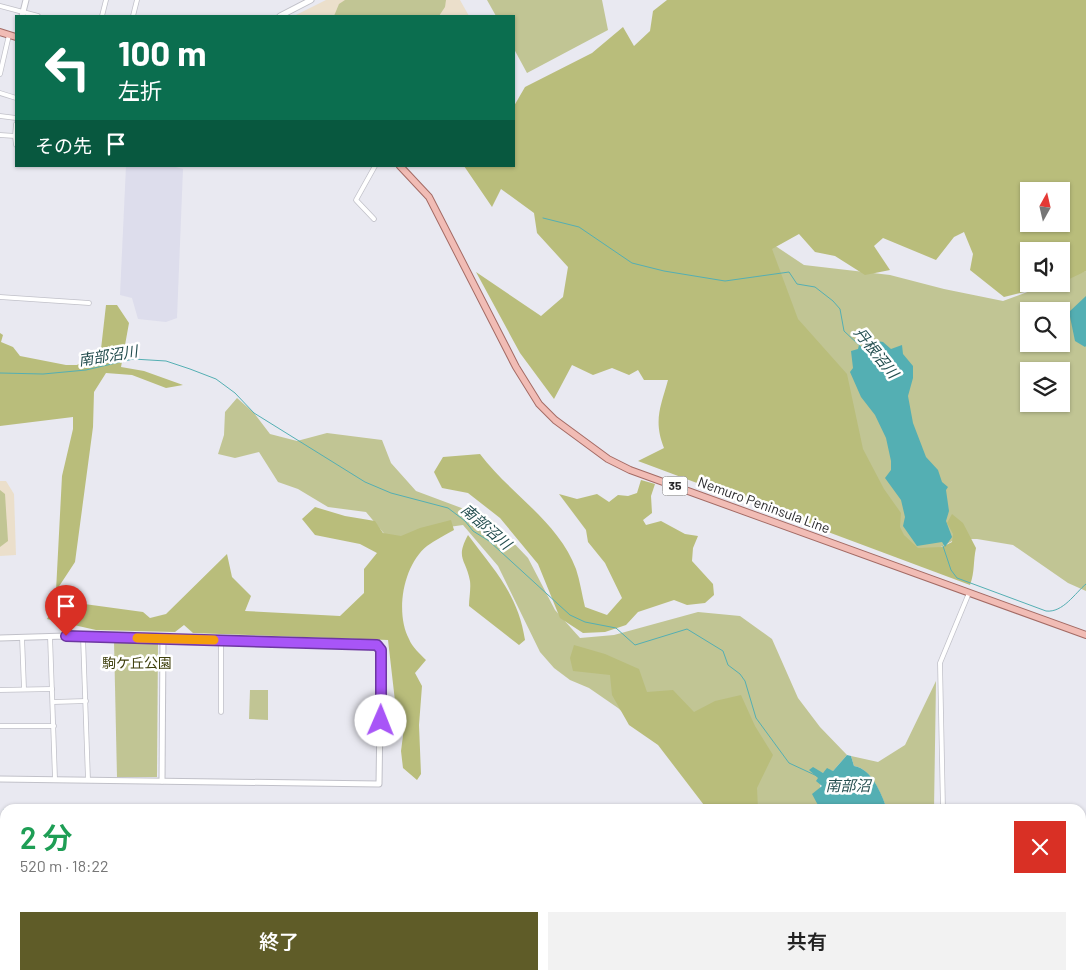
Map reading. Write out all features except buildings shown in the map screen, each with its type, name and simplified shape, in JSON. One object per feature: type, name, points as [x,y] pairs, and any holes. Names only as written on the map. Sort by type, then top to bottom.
[{"type":"main road","points":[[0,32],[13,36]]},
{"type":"main road","name":"Nemuro Peninsula Line","points":[[401,167],[429,197],[516,367],[539,404],[555,420],[608,459],[630,470],[1086,635]]},
{"type":"street","points":[[0,6],[22,14],[26,0]]},
{"type":"street","points":[[102,15],[105,0]]},
{"type":"street","points":[[133,15],[137,0]]},
{"type":"street","points":[[282,15],[311,0]]},
{"type":"street","points":[[0,74],[13,36]]},
{"type":"street","points":[[0,93],[15,98]]},
{"type":"street","points":[[0,116],[15,118]]},
{"type":"street","points":[[0,135],[15,136]]},
{"type":"street","points":[[374,167],[356,200],[374,220]]},
{"type":"street","points":[[0,297],[89,303]]},
{"type":"street","points":[[943,804],[940,663],[969,593]]},
{"type":"street","points":[[50,636],[55,779]]},
{"type":"street","points":[[0,638],[50,636],[163,638],[379,646],[381,674],[379,784],[0,779]]},
{"type":"street","points":[[22,637],[24,689]]},
{"type":"street","points":[[83,637],[88,780]]},
{"type":"street","points":[[162,781],[163,638]]},
{"type":"street","points":[[221,712],[222,640]]},
{"type":"street","points":[[0,690],[52,689]]},
{"type":"street","points":[[53,702],[86,701]]},
{"type":"street","points":[[0,726],[54,726]]},
{"type":"shaded area","points":[[326,0],[460,0],[468,15],[296,15]]},
{"type":"shaded area","points":[[126,167],[176,167],[183,169],[177,318],[166,322],[138,319],[132,298],[120,295]]},
{"type":"shaded area","points":[[0,481],[6,481],[14,494],[16,555],[0,556]]},
{"type":"green space","points":[[345,0],[446,0],[445,7],[440,15],[334,15],[339,4]]},
{"type":"green space","points":[[487,0],[602,0],[608,30],[527,73],[515,51],[515,15],[495,15]]},
{"type":"green space","points":[[667,0],[1086,0],[1086,271],[1070,279],[1070,242],[1020,242],[1020,292],[1024,292],[1004,297],[970,270],[973,254],[964,232],[954,237],[936,260],[883,238],[874,246],[890,270],[865,275],[835,256],[815,252],[799,234],[772,249],[798,319],[847,374],[863,449],[884,489],[901,513],[900,527],[904,535],[918,548],[942,547],[952,542],[953,534],[947,523],[952,514],[963,523],[976,548],[973,576],[970,585],[638,461],[664,448],[659,429],[659,413],[668,380],[644,380],[638,370],[629,375],[612,368],[593,375],[572,365],[554,399],[520,353],[476,272],[541,316],[563,297],[568,267],[537,233],[534,213],[501,189],[492,207],[465,167],[515,167],[515,104],[525,87],[592,53],[623,27],[634,46],[650,31],[653,11]]},
{"type":"green space","points":[[741,236],[774,245],[804,265],[890,275],[944,289],[1003,301],[1027,292],[1070,292],[1070,276],[1086,271],[1086,591],[1068,583],[1013,545],[977,539],[956,539],[926,555],[899,547]]},
{"type":"green space","points":[[106,305],[117,305],[129,323],[121,367],[144,371],[183,385],[166,388],[132,375],[106,373],[94,392],[93,427],[75,562],[56,591],[62,476],[73,429],[73,417],[0,426],[0,333],[3,335],[1,342],[13,347],[20,356],[66,365],[77,365],[101,349]]},
{"type":"green space","points":[[237,398],[254,413],[270,434],[297,441],[327,433],[382,440],[391,463],[416,491],[491,519],[528,558],[555,610],[580,638],[614,635],[698,612],[740,616],[772,639],[798,698],[820,727],[847,755],[833,771],[829,770],[823,773],[810,770],[815,773],[820,781],[818,804],[742,804],[687,750],[627,716],[589,688],[570,680],[554,668],[540,652],[498,566],[463,525],[434,529],[413,546],[387,537],[366,512],[328,507],[298,489],[278,482],[259,452],[235,458],[218,454],[224,435],[225,412]]},
{"type":"green space","points":[[480,454],[545,522],[568,552],[576,569],[585,607],[607,615],[622,598],[605,563],[588,542],[586,530],[559,494],[577,499],[597,494],[609,502],[618,495],[628,496],[637,493],[641,480],[655,484],[651,496],[652,513],[643,520],[646,525],[661,521],[685,534],[698,536],[693,548],[692,561],[713,584],[714,595],[705,603],[687,605],[674,600],[638,612],[626,625],[605,632],[583,633],[560,618],[538,564],[500,518],[468,493],[442,488],[434,472],[443,457]]},
{"type":"green space","points":[[0,490],[5,494],[8,541],[0,547]]},
{"type":"green space","points":[[315,507],[345,516],[375,521],[383,533],[401,536],[420,528],[451,520],[454,530],[427,546],[412,565],[407,577],[402,603],[405,628],[409,639],[426,660],[415,673],[422,686],[419,725],[421,774],[417,780],[403,768],[401,751],[404,728],[395,701],[388,640],[193,633],[184,625],[175,632],[96,630],[47,619],[53,609],[77,603],[143,612],[150,618],[166,614],[227,554],[232,577],[251,596],[245,611],[340,616],[364,593],[364,569],[377,553],[360,544],[315,535],[302,519]]},
{"type":"green space","points":[[468,535],[496,571],[511,596],[522,624],[525,640],[519,645],[469,606],[470,581],[462,554],[462,549]]},
{"type":"green space","name":"駒ケ丘公園","points":[[114,641],[158,642],[157,777],[117,777]]},
{"type":"green space","points":[[574,645],[605,654],[639,669],[647,692],[673,690],[694,712],[715,701],[741,695],[755,726],[773,755],[757,788],[758,804],[703,804],[658,745],[629,725],[612,695],[610,675],[573,671],[570,658]]},
{"type":"green space","points":[[936,681],[934,804],[885,804],[871,777],[860,768],[854,766],[851,756],[878,762],[905,745]]},
{"type":"green space","points":[[250,690],[268,690],[268,720],[249,719]]},
{"type":"water","points":[[1086,296],[1085,347],[1075,341],[1070,311]]},
{"type":"water","points":[[877,341],[883,342],[891,349],[902,345],[903,354],[913,366],[913,378],[908,396],[913,423],[926,457],[938,470],[942,482],[948,487],[946,490],[949,511],[946,521],[952,537],[945,547],[942,542],[917,546],[903,526],[905,517],[901,500],[885,478],[891,470],[886,438],[875,415],[861,397],[850,372],[853,368],[851,351],[858,349],[859,345],[868,351],[873,349],[873,345]]},
{"type":"water","name":"南部沼","points":[[847,755],[851,756],[854,766],[860,768],[871,777],[879,789],[885,804],[817,804],[812,794],[822,786],[816,781],[818,778],[809,770],[813,767],[823,773],[827,768],[833,771]]},
{"type":"waterway","name":"丹根沼川","points":[[543,218],[579,227],[632,263],[664,271],[725,281],[789,272],[797,284],[815,287],[833,301],[840,309],[844,331],[859,345]]},
{"type":"waterway","name":"南部沼川","points":[[0,373],[43,374],[86,370],[133,359],[166,361],[216,379],[235,393],[254,413],[365,482],[391,493],[448,508],[465,521],[473,531],[489,541],[570,615],[585,622],[616,628],[635,645],[687,629],[723,651],[728,665],[740,674],[745,681],[756,718],[789,763],[817,776]]},
{"type":"waterway","name":"丹根沼川","points":[[943,546],[951,570],[957,578],[1046,611],[1052,611],[1063,606],[1086,584]]},
{"type":"slow traffic","points":[[137,638],[214,640]]},
{"type":"route","points":[[66,636],[377,645],[381,648],[381,721]]}]
